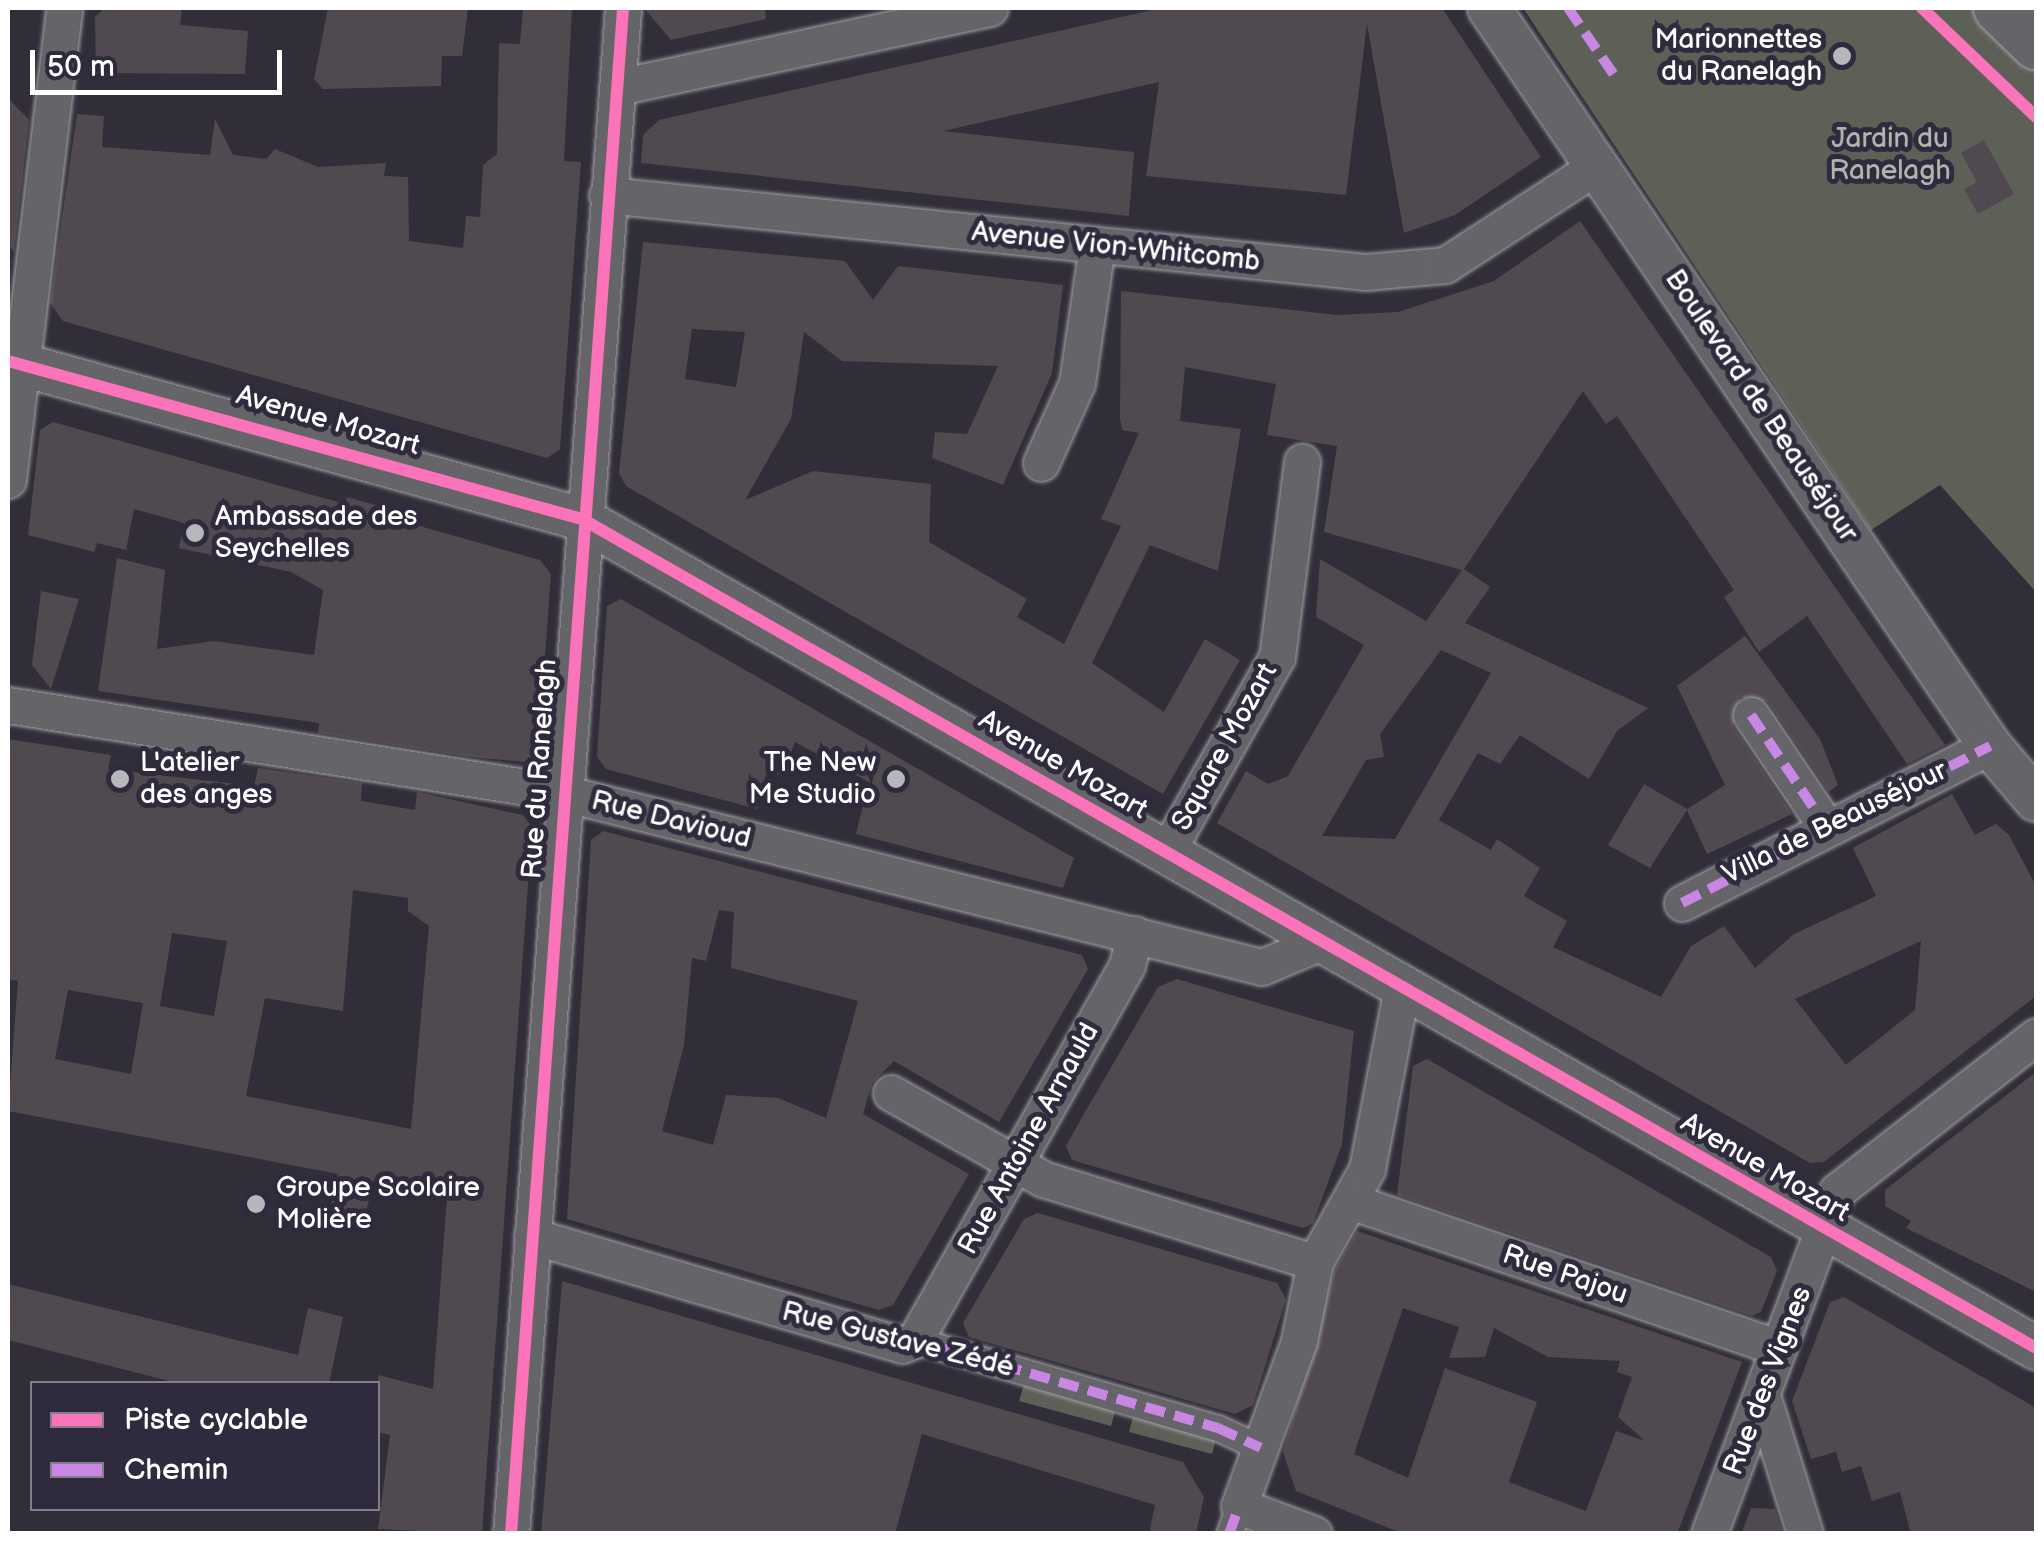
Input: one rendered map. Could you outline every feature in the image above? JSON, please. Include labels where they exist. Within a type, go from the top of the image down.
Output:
[{"type":"main road","points":[[2000,8],[2036,44]]},
{"type":"street","points":[[8,480],[15,362],[64,8]]},
{"type":"street","name":"Rue du Ranelagh","points":[[511,1534],[582,519],[623,8]]},
{"type":"street","points":[[618,87],[990,8]]},
{"type":"street","name":"Boulevard de Beauséjour","points":[[1489,8],[1990,746],[2036,800]]},
{"type":"street","name":"Avenue Vion-Whitcomb","points":[[608,195],[1366,272],[1445,265],[1597,166]]},
{"type":"street","points":[[1041,463],[1077,384],[1097,246]]},
{"type":"street","name":"Avenue Mozart","points":[[15,362],[582,519],[2036,1348]]},
{"type":"street","name":"Square Mozart","points":[[1166,853],[1277,657],[1302,462]]},
{"type":"street","name":"Rue Davioud","points":[[8,705],[562,793],[1262,968],[1321,942]]},
{"type":"street","points":[[1752,714],[1826,826]]},
{"type":"street","name":"Villa de Beauséjour","points":[[1682,903],[1826,826],[1990,746]]},
{"type":"street","name":"Rue Antoine Arnauld","points":[[916,1340],[1127,965],[1135,934]]},
{"type":"street","points":[[1314,1534],[1234,1520],[1261,1448],[1315,1262],[1366,1170],[1402,988]]},
{"type":"street","name":"Rue des Vignes","points":[[1709,1534],[1837,1191],[2036,1036]]},
{"type":"street","points":[[891,1093],[1014,1163],[1315,1262]]},
{"type":"street","name":"Rue Pajou","points":[[1350,1201],[1780,1348]]},
{"type":"street","name":"Rue Gustave Zédé","points":[[532,1236],[902,1346],[916,1340],[1218,1428],[1261,1448]]},
{"type":"street","points":[[1762,1396],[1805,1534]]},
{"type":"green space","name":"Jardin du Ranelagh","points":[[1523,8],[2036,8],[2036,592],[1940,485],[1871,530]]},
{"type":"green space","points":[[1025,1381],[1116,1407],[1111,1426],[1019,1401]]},
{"type":"green space","points":[[1134,1413],[1217,1436],[1212,1454],[1129,1432]]},
{"type":"building","points":[[105,8],[182,8],[180,25],[248,31],[245,74],[96,73],[95,17]]},
{"type":"building","points":[[328,8],[468,8],[462,56],[442,56],[441,86],[323,89],[314,79]]},
{"type":"building","points":[[523,8],[572,8],[564,161],[581,162],[560,449],[547,458],[63,321],[50,303],[77,114],[104,116],[102,147],[210,155],[215,119],[233,155],[266,159],[275,149],[318,167],[386,163],[384,176],[408,177],[409,241],[463,248],[466,216],[480,217],[483,165],[497,154],[499,43],[520,44]]},
{"type":"building","points":[[644,8],[765,8],[766,19],[671,40]]},
{"type":"building","points":[[1162,8],[1442,8],[1541,157],[1455,215],[1404,233],[1367,24],[1346,195],[1146,176],[1159,82],[943,131],[1134,152],[1129,216],[641,163],[643,135],[659,120]]},
{"type":"building","points":[[8,98],[29,120],[14,252],[8,244]]},
{"type":"building","points":[[1984,140],[2014,194],[1978,214],[1964,189],[1977,182],[1961,153]]},
{"type":"building","points":[[1580,221],[1945,745],[1907,764],[1807,616],[1759,652],[1724,597],[1734,590],[1617,416],[1606,424],[1583,391],[1464,569],[1490,587],[1465,623],[1648,708],[1617,731],[1589,779],[1520,735],[1500,764],[1478,753],[1439,820],[1491,850],[1497,839],[1540,868],[1524,896],[1567,921],[1553,947],[1661,997],[1691,946],[1724,926],[1755,968],[1794,934],[1876,896],[1853,848],[1952,794],[1975,835],[1996,824],[2009,835],[2036,886],[2036,996],[1824,1162],[1810,1163],[1217,823],[1246,771],[1268,784],[1288,776],[1364,645],[1316,617],[1320,559],[1426,621],[1462,570],[1324,532],[1337,446],[1267,435],[1276,384],[1185,367],[1180,421],[1241,429],[1218,571],[1150,545],[1092,663],[1164,712],[1205,639],[1240,660],[1163,794],[626,486],[619,473],[643,242],[845,261],[873,300],[898,266],[1063,285],[1052,373],[1003,485],[932,458],[935,432],[967,434],[998,366],[842,361],[804,332],[791,419],[745,500],[813,471],[931,484],[929,542],[1027,599],[1017,617],[1064,644],[1121,526],[1101,519],[1139,433],[1122,430],[1120,418],[1121,291],[1337,315],[1398,312],[1494,281]],"holes":[[[692,329],[745,332],[736,387],[685,379]],[[1441,650],[1491,673],[1395,839],[1322,836],[1366,760],[1384,757],[1380,734]],[[1921,941],[1915,1010],[1846,1065],[1795,999]]]},
{"type":"building","points":[[53,422],[345,504],[347,497],[379,506],[377,514],[540,560],[551,574],[538,752],[526,762],[471,757],[318,733],[319,723],[98,691],[117,558],[165,570],[157,649],[213,641],[314,655],[323,590],[291,572],[179,548],[184,523],[134,509],[126,550],[97,543],[94,552],[28,535],[40,430]]},
{"type":"building","points":[[41,591],[79,599],[51,689],[32,665]]},
{"type":"building","points":[[621,599],[1074,858],[1063,888],[856,834],[869,782],[795,742],[782,776],[767,771],[757,809],[606,769],[597,757],[607,606]]},
{"type":"building","points":[[1745,636],[1820,739],[1838,785],[1829,792],[1768,702],[1740,697],[1733,726],[1792,814],[1707,854],[1687,810],[1650,868],[1608,845],[1644,784],[1687,809],[1725,785],[1677,686]]},
{"type":"building","points":[[8,739],[111,755],[108,769],[254,786],[258,768],[362,783],[361,801],[415,810],[417,792],[523,815],[532,827],[482,1534],[378,1529],[390,1435],[380,1432],[378,1375],[433,1389],[447,1196],[373,1181],[363,1226],[328,1219],[338,1174],[8,1111],[18,981],[8,979]],"holes":[[[353,890],[408,898],[408,911],[429,926],[411,1129],[246,1096],[265,998],[343,1011]],[[172,933],[227,941],[214,1016],[148,1004],[160,1006]],[[68,990],[143,1003],[131,1074],[55,1059]]]},
{"type":"building","points":[[603,831],[1082,955],[1088,969],[999,1122],[894,1061],[872,1083],[863,1114],[969,1174],[893,1305],[879,1310],[567,1219],[591,840]],"holes":[[[719,910],[734,912],[731,968],[858,1001],[826,1118],[778,1098],[726,1095],[713,1145],[662,1131],[684,1045],[692,958],[706,961]]]},
{"type":"building","points":[[1177,979],[1354,1031],[1342,1144],[1313,1223],[1303,1228],[1072,1160],[1066,1146],[1085,1112],[1158,987]]},
{"type":"building","points":[[1427,1059],[1771,1257],[1777,1271],[1761,1312],[1752,1316],[1397,1195],[1413,1066]]},
{"type":"building","points":[[2036,1072],[2036,1292],[1906,1228],[1911,1221],[1885,1206],[1885,1190]]},
{"type":"building","points":[[1038,1213],[1277,1283],[1286,1299],[1253,1405],[1235,1414],[969,1337],[963,1323],[1024,1219]]},
{"type":"building","points":[[1357,1231],[1742,1362],[1677,1534],[1404,1534],[1296,1491],[1283,1452],[1335,1269]],"holes":[[[1403,1308],[1459,1327],[1449,1358],[1485,1357],[1494,1328],[1548,1357],[1620,1361],[1617,1372],[1632,1377],[1618,1417],[1645,1441],[1616,1431],[1586,1511],[1509,1482],[1537,1402],[1445,1368],[1408,1478],[1354,1454]]]},
{"type":"building","points":[[562,1281],[1183,1462],[1204,1497],[1196,1534],[1149,1534],[1155,1505],[922,1434],[895,1534],[541,1534]]},
{"type":"building","points":[[8,1284],[298,1355],[308,1308],[343,1317],[330,1381],[169,1381],[8,1340]]},
{"type":"building","points":[[1844,1297],[2036,1408],[2036,1534],[1911,1534],[1900,1492],[1872,1501],[1861,1466],[1842,1472],[1836,1452],[1811,1459],[1792,1401],[1830,1302]]},
{"type":"building","points":[[1751,1508],[1775,1509],[1783,1534],[1741,1534]]},
{"type":"marked path","points":[[1568,8],[1617,79]]},
{"type":"marked path","points":[[1751,715],[1826,826]]},
{"type":"marked path","points":[[1682,903],[1990,746]]},
{"type":"marked path","points":[[915,1340],[1218,1428],[1261,1448]]},
{"type":"marked path","points":[[1229,1534],[1239,1506]]},
{"type":"cycle path","points":[[511,1534],[623,8]]},
{"type":"cycle path","points":[[1922,8],[2036,117]]},
{"type":"cycle path","points":[[8,361],[582,519],[2036,1348]]},
{"type":"place","name":"Marionnettes du Ranelagh","points":[[1842,56]]},
{"type":"place","name":"Ambassade des Seychelles","points":[[195,533]]},
{"type":"place","name":"L'atelier des anges","points":[[120,779]]},
{"type":"place","name":"The New Me Studio","points":[[896,779]]},
{"type":"place","name":"Groupe Scolaire Molière","points":[[256,1204]]}]
